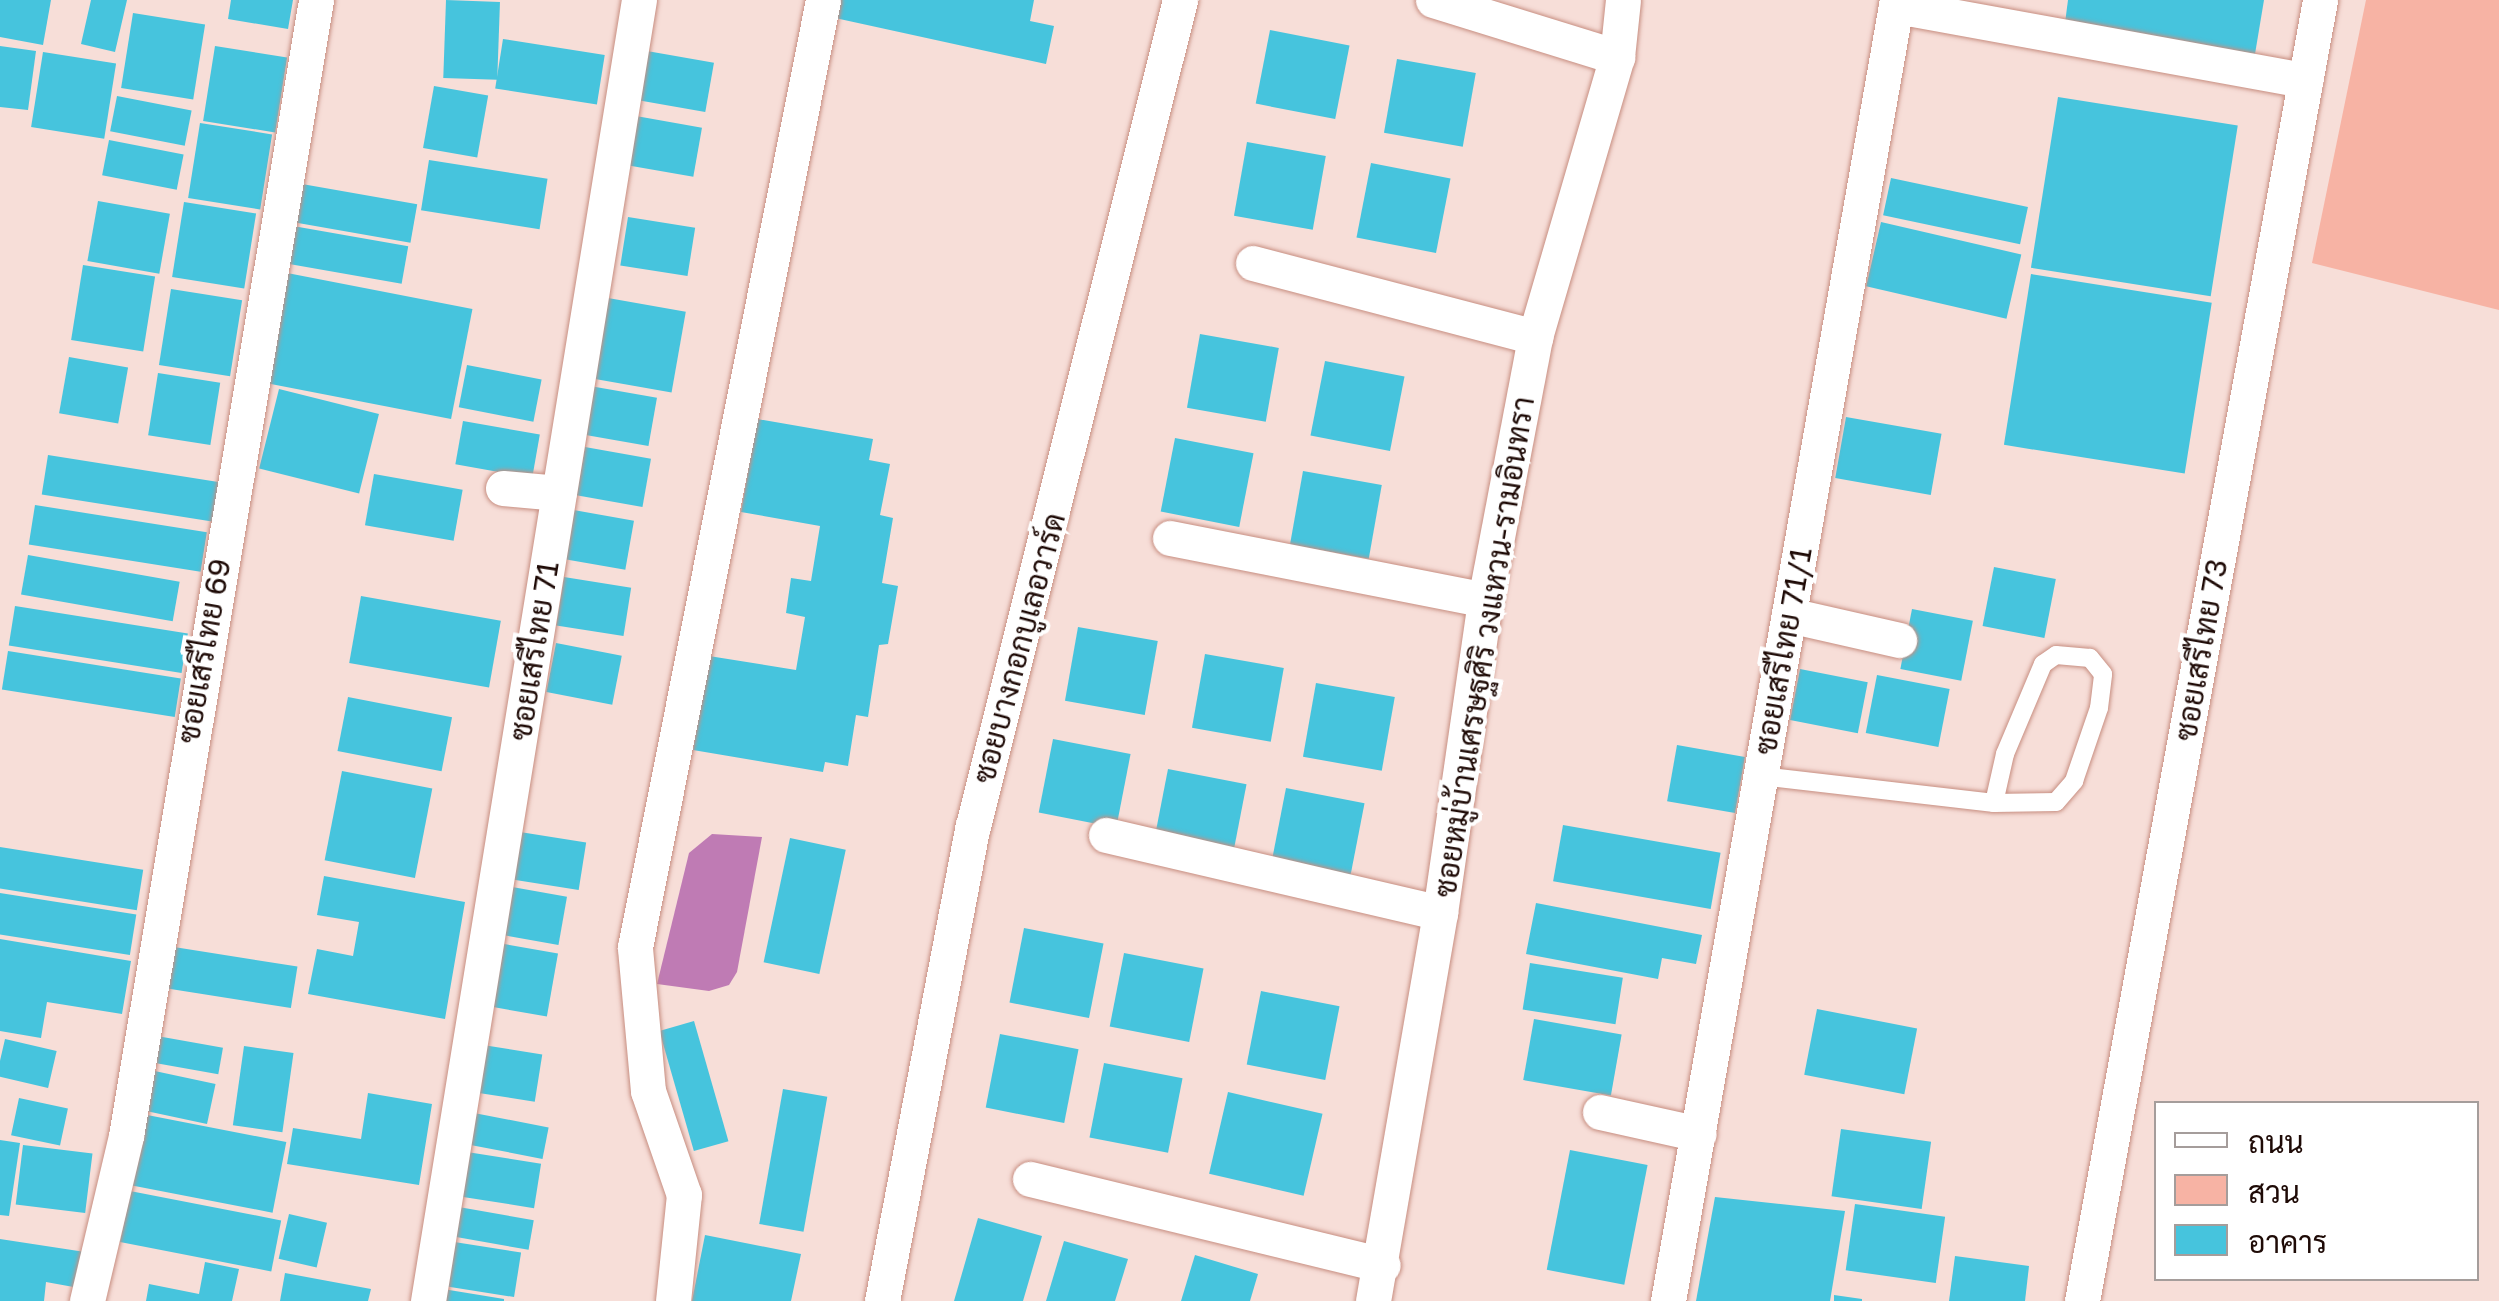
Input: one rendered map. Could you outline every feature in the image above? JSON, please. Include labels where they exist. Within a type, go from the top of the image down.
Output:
[{"type":"street","name":"ซอยเสรีไทย 69","points":[[87,1301],[126,1136],[316,0]]},
{"type":"street","name":"ซอยเสรีไทย 71","points":[[428,1301],[639,0]]},
{"type":"street","points":[[673,1301],[684,1195],[648,1090],[635,948],[823,0]]},
{"type":"street","name":"ซอยบางกอกบูเลอวาร์ด","points":[[882,1301],[972,826],[1180,0]]},
{"type":"street","points":[[1433,0],[1618,57]]},
{"type":"street","name":"ซอยหมู่บ้านเศรษฐศิริ วงแหวน-รามอินทรา","points":[[1373,1301],[1440,913],[1485,600],[1536,336],[1618,57],[1623,0]]},
{"type":"street","name":"ซอยเสรีไทย 73","points":[[2082,1301],[2320,0]]},
{"type":"street","points":[[1897,3],[2306,80]]},
{"type":"street","name":"ซอยเสรีไทย 71/1","points":[[1668,1301],[1897,3]]},
{"type":"street","points":[[1253,264],[1536,336]]},
{"type":"street","points":[[503,488],[560,494]]},
{"type":"street","points":[[1170,538],[1485,600]]},
{"type":"street","points":[[1789,615],[1898,640]]},
{"type":"street","points":[[1106,835],[1440,913]]},
{"type":"street","points":[[1600,1112],[1699,1134]]},
{"type":"street","points":[[1030,1180],[1382,1265]]},
{"type":"lane","points":[[1762,776],[1994,803],[2056,802],[2074,781],[2100,708],[2103,674],[2090,658],[2056,655],[2043,664],[2005,754],[1994,803]]},
{"type":"green space","points":[[2366,0],[2499,0],[2499,310],[2312,263]]},
{"type":"shaded area","points":[[712,834],[762,837],[737,972],[729,985],[709,991],[657,984],[689,853]]},
{"type":"building","points":[[0,0],[51,0],[43,45],[0,37]]},
{"type":"building","points":[[91,0],[127,0],[115,52],[81,44]]},
{"type":"building","points":[[231,0],[293,0],[288,29],[228,19]]},
{"type":"building","points":[[446,0],[500,2],[497,80],[443,78]]},
{"type":"building","points":[[829,0],[1034,0],[1030,21],[1054,26],[1046,64],[826,16]]},
{"type":"building","points":[[2068,0],[2264,0],[2255,54],[2065,23]]},
{"type":"building","points":[[133,13],[205,24],[193,99],[121,88]]},
{"type":"building","points":[[1270,30],[1350,45],[1335,119],[1256,104]]},
{"type":"building","points":[[503,39],[605,55],[597,104],[495,88]]},
{"type":"building","points":[[0,46],[36,51],[28,110],[0,107]]},
{"type":"building","points":[[215,46],[287,57],[275,132],[203,121]]},
{"type":"building","points":[[647,51],[714,63],[705,112],[638,100]]},
{"type":"building","points":[[43,52],[116,64],[104,139],[31,127]]},
{"type":"building","points":[[1397,59],[1476,73],[1463,147],[1384,133]]},
{"type":"building","points":[[434,86],[488,96],[477,158],[423,148]]},
{"type":"building","points":[[117,96],[192,111],[185,146],[110,131]]},
{"type":"building","points":[[2058,97],[2238,125],[2211,296],[2031,268]]},
{"type":"building","points":[[636,116],[702,128],[693,177],[627,165]]},
{"type":"building","points":[[200,123],[272,134],[260,209],[188,198]]},
{"type":"building","points":[[109,140],[184,155],[177,190],[102,175]]},
{"type":"building","points":[[1247,142],[1326,156],[1313,230],[1234,216]]},
{"type":"building","points":[[429,160],[548,179],[540,229],[421,210]]},
{"type":"building","points":[[1371,163],[1451,178],[1436,253],[1356,238]]},
{"type":"building","points":[[1891,178],[2028,207],[2020,244],[1883,215]]},
{"type":"building","points":[[302,184],[417,204],[410,243],[295,222]]},
{"type":"building","points":[[98,201],[170,214],[159,274],[87,261]]},
{"type":"building","points":[[184,202],[256,213],[244,288],[172,277]]},
{"type":"building","points":[[628,217],[695,228],[687,276],[620,265]]},
{"type":"building","points":[[1881,222],[2021,254],[2006,319],[1866,286]]},
{"type":"building","points":[[293,226],[408,246],[402,284],[286,263]]},
{"type":"building","points":[[83,265],[155,276],[143,351],[71,340]]},
{"type":"building","points":[[282,272],[472,309],[451,419],[261,382]]},
{"type":"building","points":[[2031,274],[2212,303],[2185,473],[2004,445]]},
{"type":"building","points":[[171,289],[242,300],[230,376],[159,365]]},
{"type":"building","points":[[608,298],[686,312],[672,392],[594,379]]},
{"type":"building","points":[[1200,334],[1279,348],[1266,422],[1187,408]]},
{"type":"building","points":[[69,357],[128,367],[118,424],[59,413]]},
{"type":"building","points":[[1325,361],[1405,376],[1390,451],[1310,436]]},
{"type":"building","points":[[467,365],[542,380],[533,422],[459,407]]},
{"type":"building","points":[[158,373],[220,383],[210,445],[148,435]]},
{"type":"building","points":[[590,386],[657,398],[648,446],[581,434]]},
{"type":"building","points":[[279,389],[379,414],[359,493],[259,469]]},
{"type":"building","points":[[1846,417],[1942,434],[1931,495],[1835,478]]},
{"type":"building","points":[[757,419],[873,439],[869,460],[890,464],[880,515],[893,518],[882,583],[898,586],[888,644],[879,645],[868,717],[856,715],[848,766],[825,762],[823,772],[693,750],[709,656],[796,670],[805,617],[786,613],[791,578],[811,581],[820,526],[741,512]]},
{"type":"building","points":[[463,421],[540,435],[532,478],[455,464]]},
{"type":"building","points":[[1175,438],[1254,453],[1239,527],[1161,512]]},
{"type":"building","points":[[585,447],[651,459],[642,507],[576,495]]},
{"type":"building","points":[[48,455],[220,482],[214,522],[42,495]]},
{"type":"building","points":[[1303,471],[1382,485],[1369,559],[1290,545]]},
{"type":"building","points":[[374,474],[463,490],[454,541],[365,525]]},
{"type":"building","points":[[35,505],[207,532],[201,572],[29,545]]},
{"type":"building","points":[[568,509],[634,521],[625,570],[559,558]]},
{"type":"building","points":[[28,555],[180,582],[173,621],[21,594]]},
{"type":"building","points":[[1994,567],[2056,579],[2044,638],[1983,626]]},
{"type":"building","points":[[564,577],[631,588],[623,636],[556,625]]},
{"type":"building","points":[[361,596],[501,621],[489,688],[349,663]]},
{"type":"building","points":[[15,606],[188,633],[182,673],[9,646]]},
{"type":"building","points":[[1912,609],[1973,621],[1961,681],[1900,669]]},
{"type":"building","points":[[1078,627],[1158,641],[1145,715],[1065,701]]},
{"type":"building","points":[[556,643],[622,656],[612,705],[546,692]]},
{"type":"building","points":[[8,651],[181,678],[175,717],[2,690]]},
{"type":"building","points":[[1205,654],[1284,668],[1271,742],[1192,728]]},
{"type":"building","points":[[1800,669],[1868,682],[1858,733],[1790,720]]},
{"type":"building","points":[[1877,675],[1950,689],[1938,747],[1866,733]]},
{"type":"building","points":[[1316,683],[1395,697],[1382,771],[1303,757]]},
{"type":"building","points":[[348,697],[452,717],[442,771],[338,751]]},
{"type":"building","points":[[1053,739],[1131,754],[1116,828],[1039,813]]},
{"type":"building","points":[[1677,745],[1745,757],[1735,813],[1667,801]]},
{"type":"building","points":[[1168,769],[1247,784],[1232,858],[1154,843]]},
{"type":"building","points":[[342,771],[432,789],[415,878],[325,860]]},
{"type":"building","points":[[1286,788],[1365,803],[1350,878],[1271,863]]},
{"type":"building","points":[[1563,825],[1721,853],[1711,909],[1553,881]]},
{"type":"building","points":[[520,832],[586,842],[579,890],[512,879]]},
{"type":"building","points":[[790,838],[846,850],[819,974],[764,962]]},
{"type":"building","points":[[0,847],[143,870],[137,910],[0,889]]},
{"type":"building","points":[[324,876],[465,902],[445,1019],[308,994],[317,949],[353,956],[359,922],[317,915]]},
{"type":"building","points":[[501,885],[567,897],[558,945],[492,933]]},
{"type":"building","points":[[0,893],[136,915],[130,955],[0,935]]},
{"type":"building","points":[[1536,903],[1702,935],[1696,964],[1662,958],[1658,979],[1526,954]]},
{"type":"building","points":[[1024,928],[1104,943],[1089,1018],[1009,1003]]},
{"type":"building","points":[[0,939],[131,961],[122,1014],[47,1002],[41,1038],[0,1031]]},
{"type":"building","points":[[493,942],[558,953],[547,1016],[482,1005]]},
{"type":"building","points":[[174,947],[297,967],[291,1008],[167,988]]},
{"type":"building","points":[[1124,953],[1204,968],[1189,1042],[1110,1027]]},
{"type":"building","points":[[1530,963],[1623,978],[1615,1024],[1523,1009]]},
{"type":"building","points":[[1261,991],[1340,1006],[1325,1080],[1247,1065]]},
{"type":"building","points":[[1817,1009],[1917,1028],[1904,1094],[1804,1075]]},
{"type":"building","points":[[1534,1019],[1622,1034],[1611,1096],[1523,1080]]},
{"type":"building","points":[[694,1021],[728,1141],[694,1151],[659,1031]]},
{"type":"building","points":[[1000,1034],[1079,1049],[1064,1123],[986,1108]]},
{"type":"building","points":[[157,1036],[223,1048],[218,1074],[152,1063]]},
{"type":"building","points":[[5,1039],[57,1051],[48,1088],[0,1077]]},
{"type":"building","points":[[483,1045],[542,1054],[535,1102],[475,1092]]},
{"type":"building","points":[[244,1046],[294,1053],[282,1132],[233,1125]]},
{"type":"building","points":[[1104,1063],[1183,1078],[1168,1153],[1089,1138]]},
{"type":"building","points":[[150,1070],[216,1084],[207,1124],[141,1110]]},
{"type":"building","points":[[783,1089],[827,1097],[804,1232],[759,1224]]},
{"type":"building","points":[[1228,1092],[1323,1114],[1304,1196],[1209,1174]]},
{"type":"building","points":[[368,1093],[432,1104],[419,1185],[287,1164],[293,1128],[361,1139]]},
{"type":"building","points":[[19,1098],[68,1108],[60,1146],[11,1135]]},
{"type":"building","points":[[474,1113],[549,1128],[542,1159],[468,1144]]},
{"type":"building","points":[[142,1114],[286,1142],[273,1213],[128,1185]]},
{"type":"building","points":[[1841,1129],[1931,1142],[1922,1209],[1832,1196]]},
{"type":"building","points":[[0,1140],[20,1143],[9,1216],[0,1215]]},
{"type":"building","points":[[23,1145],[92,1154],[85,1213],[16,1205]]},
{"type":"building","points":[[1570,1150],[1648,1165],[1624,1285],[1547,1270]]},
{"type":"building","points":[[467,1152],[541,1164],[534,1208],[460,1196]]},
{"type":"building","points":[[130,1191],[281,1220],[271,1271],[120,1242]]},
{"type":"building","points":[[1715,1197],[1845,1211],[1830,1301],[1696,1301]]},
{"type":"building","points":[[1855,1204],[1945,1217],[1936,1283],[1846,1270]]},
{"type":"building","points":[[453,1206],[534,1220],[529,1250],[448,1236]]},
{"type":"building","points":[[289,1214],[327,1223],[317,1268],[279,1259]]},
{"type":"building","points":[[978,1218],[1042,1236],[1023,1301],[954,1301]]},
{"type":"building","points":[[705,1235],[801,1254],[791,1301],[692,1301]]},
{"type":"building","points":[[0,1239],[85,1252],[79,1288],[46,1282],[44,1301],[0,1301]]},
{"type":"building","points":[[448,1241],[521,1253],[514,1297],[441,1285]]},
{"type":"building","points":[[1064,1241],[1128,1259],[1115,1301],[1046,1301]]},
{"type":"building","points":[[1195,1255],[1258,1274],[1250,1301],[1181,1301]]},
{"type":"building","points":[[1955,1256],[2029,1266],[2025,1301],[1949,1301]]},
{"type":"building","points":[[205,1262],[239,1269],[232,1301],[146,1301],[149,1284],[199,1294]]},
{"type":"building","points":[[285,1273],[371,1289],[368,1301],[280,1301]]},
{"type":"building","points":[[443,1289],[504,1299],[504,1301],[441,1301]]},
{"type":"building","points":[[1834,1295],[1862,1299],[1862,1301],[1834,1301]]}]
